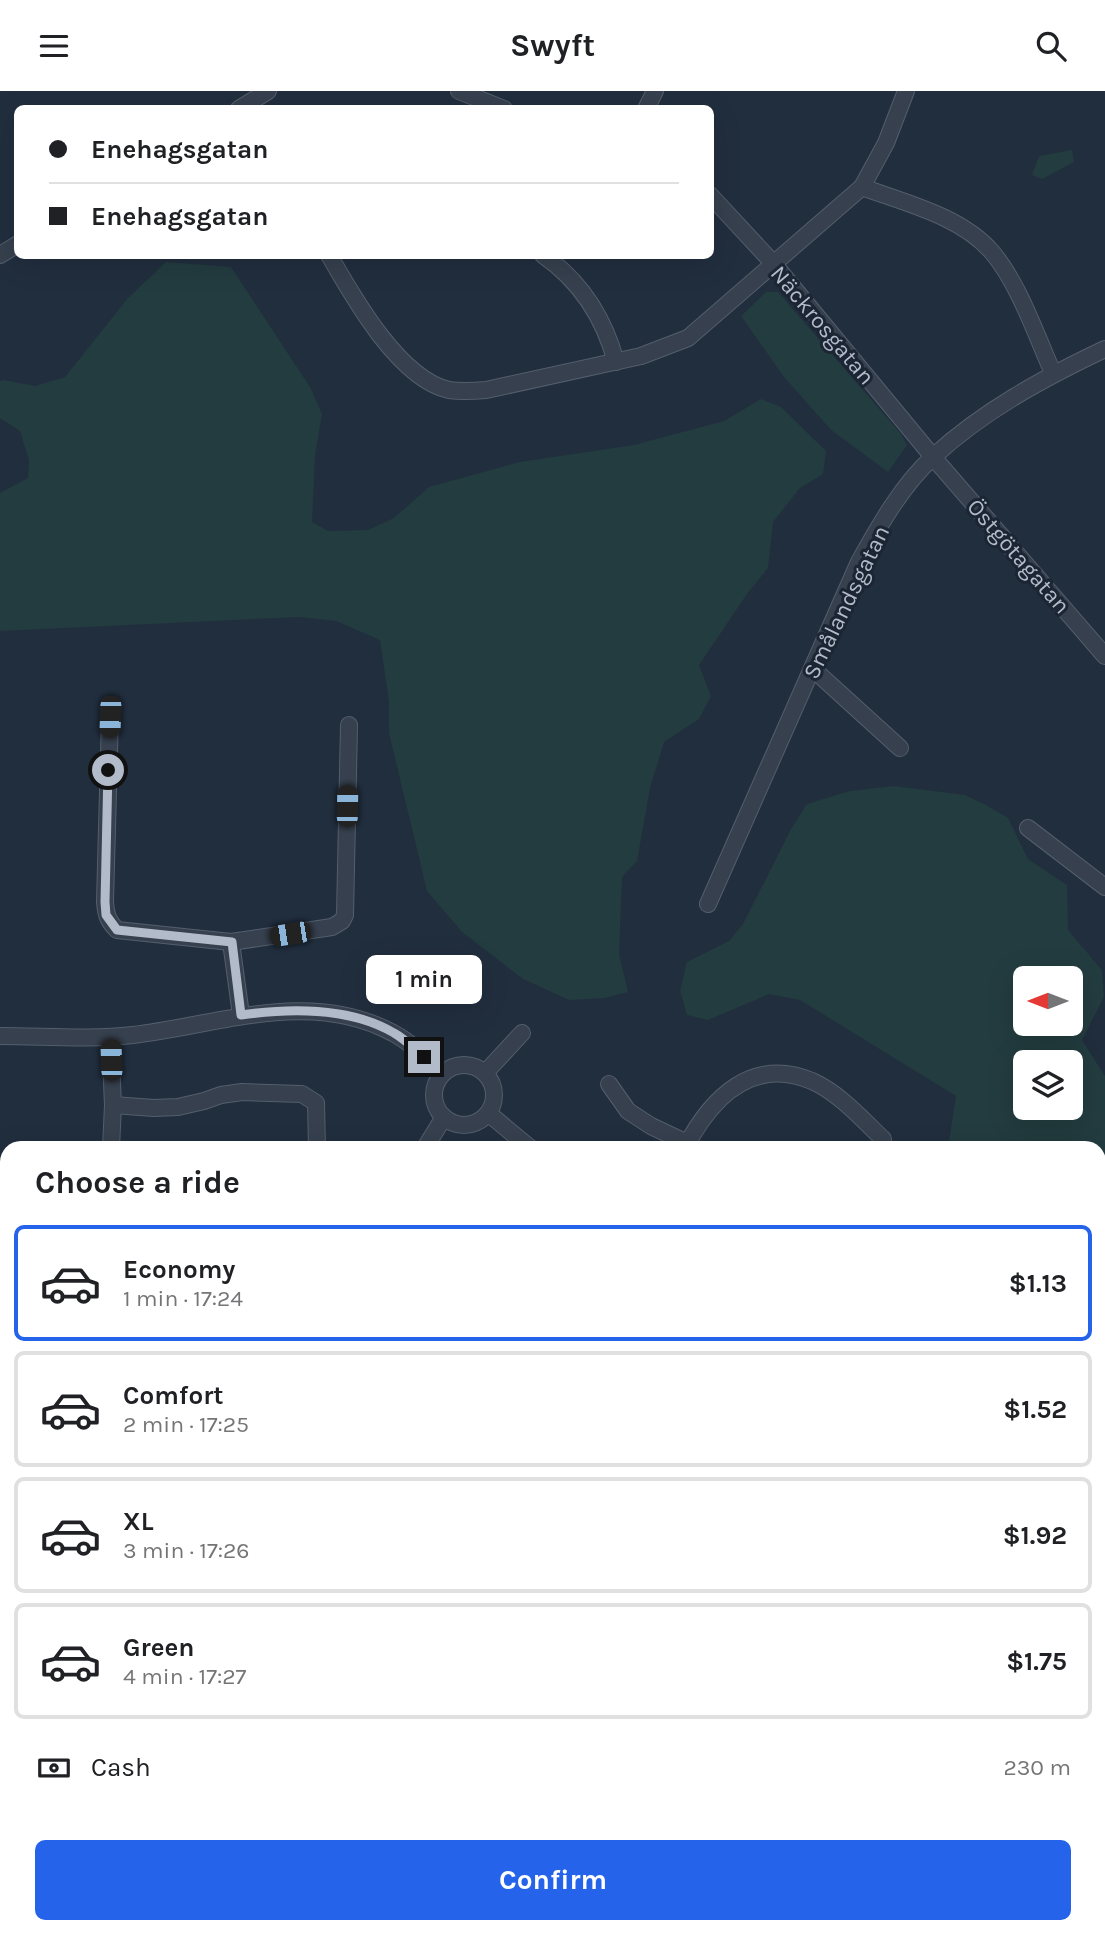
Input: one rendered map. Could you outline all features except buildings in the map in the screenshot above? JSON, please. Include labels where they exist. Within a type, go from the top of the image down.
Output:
[{"type":"street","points":[[245,105],[268,91]]},
{"type":"street","points":[[459,91],[486,96]]},
{"type":"street","points":[[332,259],[392,352],[426,379],[446,389],[466,392],[486,390],[656,352],[688,338],[862,187],[886,143],[906,91]]},
{"type":"street","points":[[862,187],[947,219],[984,244],[1008,275],[1054,373]]},
{"type":"street","name":"Näckrosgatan","points":[[714,199],[773,263],[933,457]]},
{"type":"street","points":[[550,259],[582,290],[608,333],[616,362]]},
{"type":"street","name":"Smålandsgatan","points":[[708,904],[859,562],[875,533],[933,457],[991,412],[1054,373],[1105,348]]},
{"type":"street","name":"Östgötagatan","points":[[933,457],[1105,656]]},
{"type":"street","points":[[813,669],[900,748]]},
{"type":"street","points":[[110,717],[105,902],[110,923],[117,930],[232,942],[332,927],[342,921],[345,915],[349,725]]},
{"type":"street","points":[[1028,828],[1105,887]]},
{"type":"street","points":[[232,942],[241,1015]]},
{"type":"street","points":[[0,1036],[135,1035],[241,1015],[305,1011],[365,1021],[395,1034],[442,1073]]},
{"type":"street","points":[[485,1073],[522,1033]]},
{"type":"street","points":[[110,1037],[113,1105],[111,1141]]},
{"type":"street","points":[[463,1065],[473,1066],[485,1073],[494,1092],[488,1113],[480,1121],[470,1125],[458,1125],[444,1117],[437,1109],[434,1098],[436,1082],[442,1073],[454,1066],[463,1065]]},
{"type":"street","points":[[689,1141],[712,1106],[735,1086],[762,1073],[787,1074],[813,1081],[830,1092],[883,1139]]},
{"type":"street","points":[[609,1084],[628,1111],[678,1141]]},
{"type":"street","points":[[113,1105],[178,1107],[242,1092],[302,1094],[316,1103],[317,1141]]},
{"type":"street","points":[[488,1113],[522,1141]]},
{"type":"street","points":[[429,1141],[444,1117]]},
{"type":"green space","points":[[1072,150],[1074,162],[1042,179],[1032,175],[1039,156]]},
{"type":"green space","points":[[166,262],[231,267],[310,387],[322,414],[315,455],[312,522],[328,531],[368,530],[394,518],[429,487],[520,462],[634,445],[724,421],[761,399],[781,407],[826,451],[823,474],[800,488],[773,522],[768,568],[699,665],[711,696],[699,719],[664,742],[650,788],[637,861],[622,877],[619,954],[628,992],[604,998],[569,1000],[523,979],[462,932],[427,891],[389,733],[389,702],[380,640],[336,621],[299,617],[0,631],[0,493],[28,478],[29,460],[20,431],[0,418],[0,381],[35,386],[65,377],[128,298]]},
{"type":"green space","points":[[766,292],[778,292],[901,434],[907,445],[888,472],[831,430],[784,377],[741,316]]},
{"type":"green space","points":[[894,786],[965,795],[1008,818],[1028,859],[1067,885],[1068,930],[1102,970],[1104,997],[1082,1040],[1105,1076],[1105,1141],[949,1141],[956,1096],[800,1000],[769,994],[708,1020],[687,1015],[680,991],[687,962],[729,941],[743,924],[791,829],[807,804],[850,791]]},
{"type":"route","points":[[108,770],[105,902],[106,915],[117,930],[232,942],[241,1015],[305,1011],[365,1021],[395,1034],[424,1057]]}]
